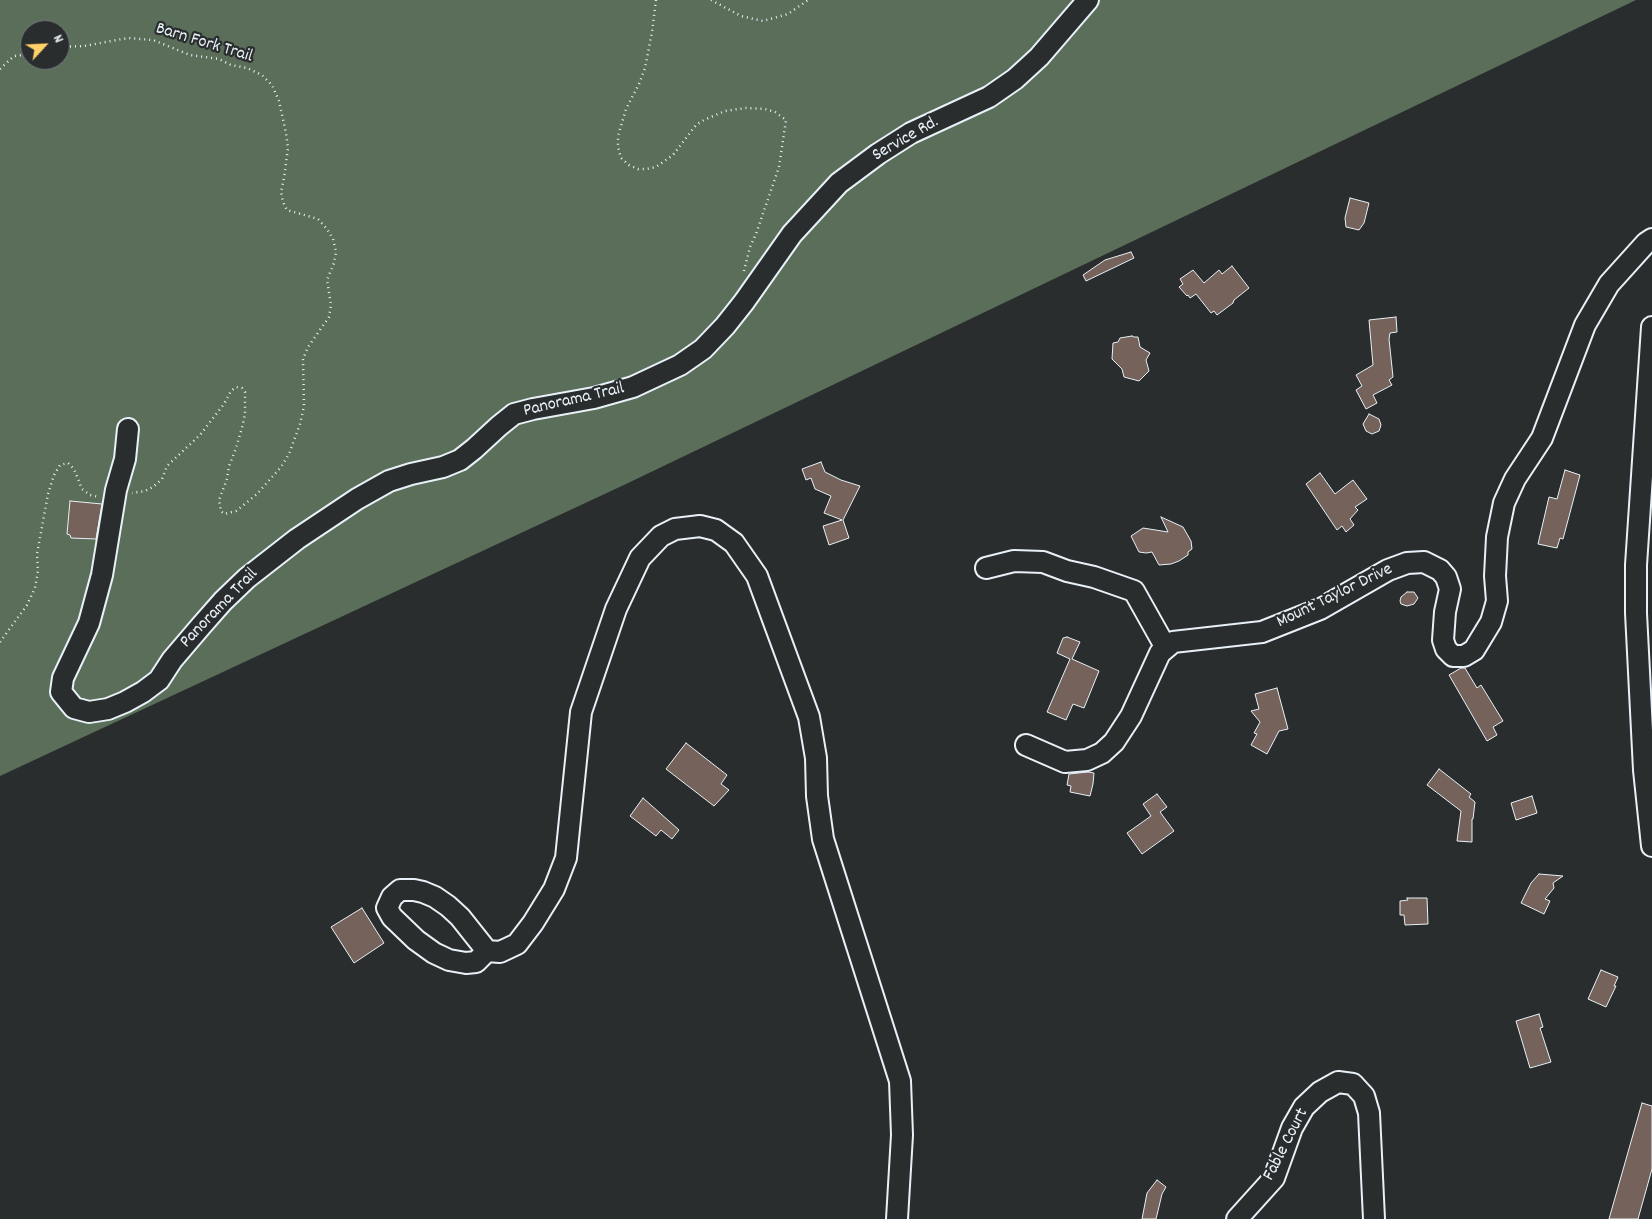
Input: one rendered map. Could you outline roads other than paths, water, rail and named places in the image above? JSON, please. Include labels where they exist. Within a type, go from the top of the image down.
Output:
[{"type":"street","name":"Service Rd.","points":[[744,302],[792,234],[839,183],[878,154],[911,133],[989,96],[1014,79],[1039,57],[1088,0]]},
{"type":"street","name":"Mount Taylor Drive","points":[[1166,648],[1173,642],[1262,632],[1320,609],[1388,570],[1407,563],[1424,562],[1440,570],[1446,577],[1450,589],[1442,640],[1446,648],[1453,656],[1464,656],[1474,650],[1491,622],[1497,601],[1495,576],[1496,537],[1504,503],[1516,479],[1542,438],[1585,325],[1609,284],[1646,243],[1652,239]]},
{"type":"street","name":"Panorama Trail","points":[[128,429],[125,459],[115,496],[107,548],[89,624],[63,678],[62,692],[74,708],[89,712],[108,709],[125,702],[159,680],[172,660],[212,613],[247,578],[297,539],[357,499],[389,481],[443,467],[460,460],[514,414],[533,408],[594,398],[633,387],[680,366],[703,349],[744,302]]},
{"type":"street","points":[[1652,327],[1644,564],[1636,613],[1644,770],[1652,846]]},
{"type":"street","points":[[487,951],[476,962],[466,963],[449,960],[434,953],[416,940],[392,916],[387,908],[392,897],[400,890],[414,890],[435,897],[460,917],[487,951],[500,952],[517,944],[533,923],[554,889],[566,858],[581,712],[616,609],[640,558],[660,536],[676,529],[700,526],[716,530],[734,543],[757,576],[809,717],[816,758],[817,796],[823,839],[900,1081],[902,1135],[897,1219]]},
{"type":"street","points":[[986,568],[1014,561],[1043,562],[1134,591],[1166,648],[1160,653],[1131,716],[1114,742],[1102,753],[1087,760],[1065,762],[1026,745]]},
{"type":"street","name":"Fable Court","points":[[1238,1219],[1274,1178],[1292,1128],[1304,1107],[1320,1092],[1338,1082],[1353,1084],[1364,1096],[1369,1113],[1374,1219]]}]
